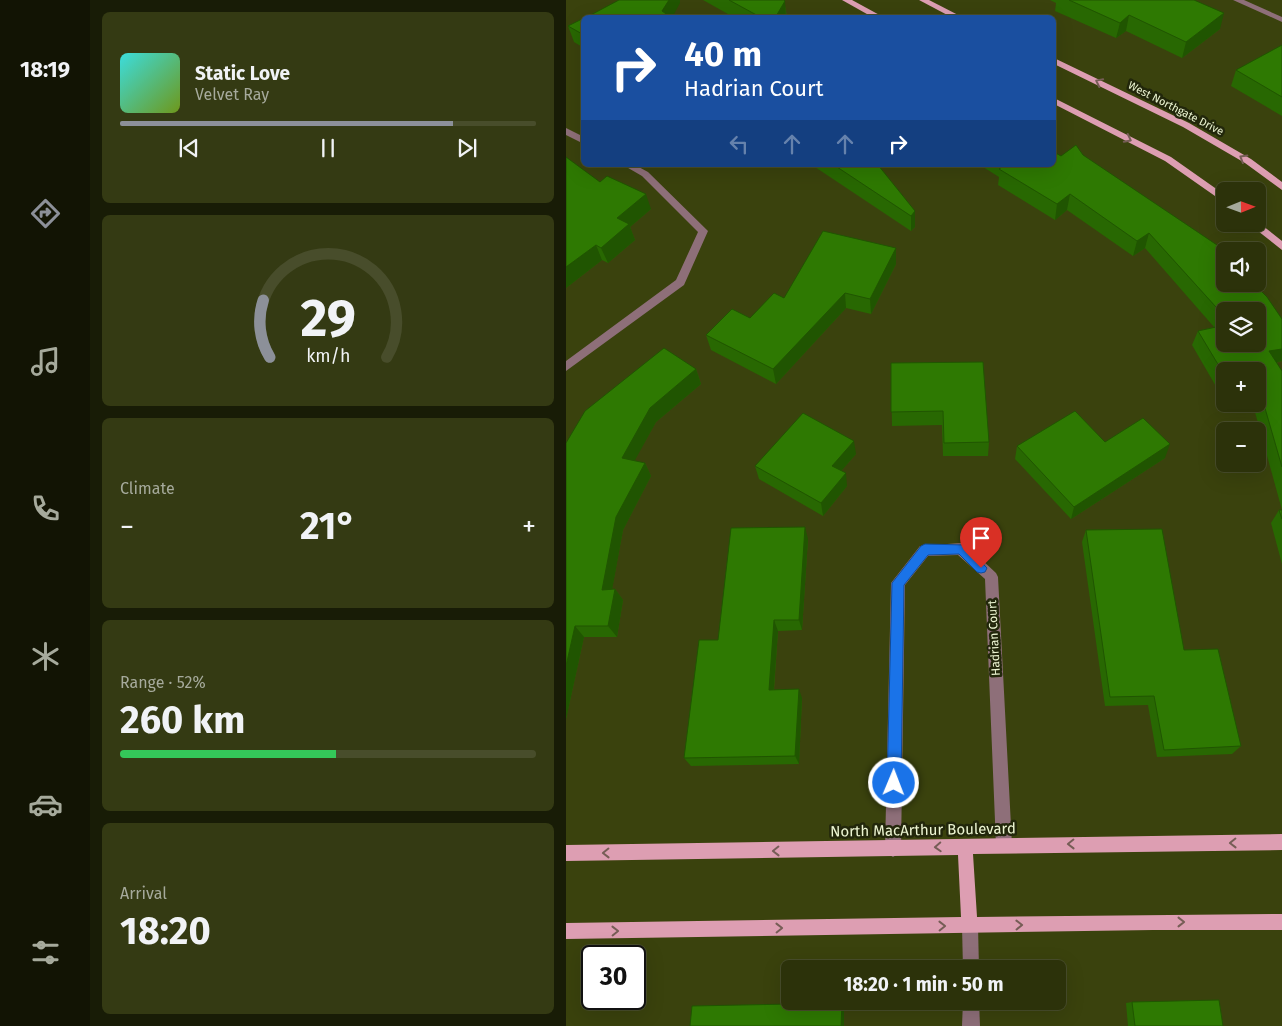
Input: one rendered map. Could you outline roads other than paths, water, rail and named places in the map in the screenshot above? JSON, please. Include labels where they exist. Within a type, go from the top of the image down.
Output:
[{"type":"main road","points":[[846,0],[876,15]]},
{"type":"main road","points":[[923,0],[954,15]]},
{"type":"main road","name":"West Northgate Drive","points":[[1056,62],[1186,125],[1248,161],[1282,187]]},
{"type":"main road","points":[[1056,102],[1168,159],[1216,194]]},
{"type":"main road","points":[[1264,232],[1282,247]]},
{"type":"main road","name":"North MacArthur Boulevard","points":[[566,853],[1282,842]]},
{"type":"main road","points":[[965,846],[970,926]]},
{"type":"main road","points":[[566,931],[1282,922]]},
{"type":"street","points":[[1237,0],[1282,20]]},
{"type":"street","points":[[566,131],[581,139]]},
{"type":"street","points":[[566,367],[680,282],[703,231],[645,174],[632,167]]},
{"type":"street","name":"Hadrian Court","points":[[893,849],[898,583],[925,550],[961,549],[991,577],[1004,845]]},
{"type":"street","points":[[970,926],[971,960]]},
{"type":"street","points":[[971,1010],[971,1026]]}]
